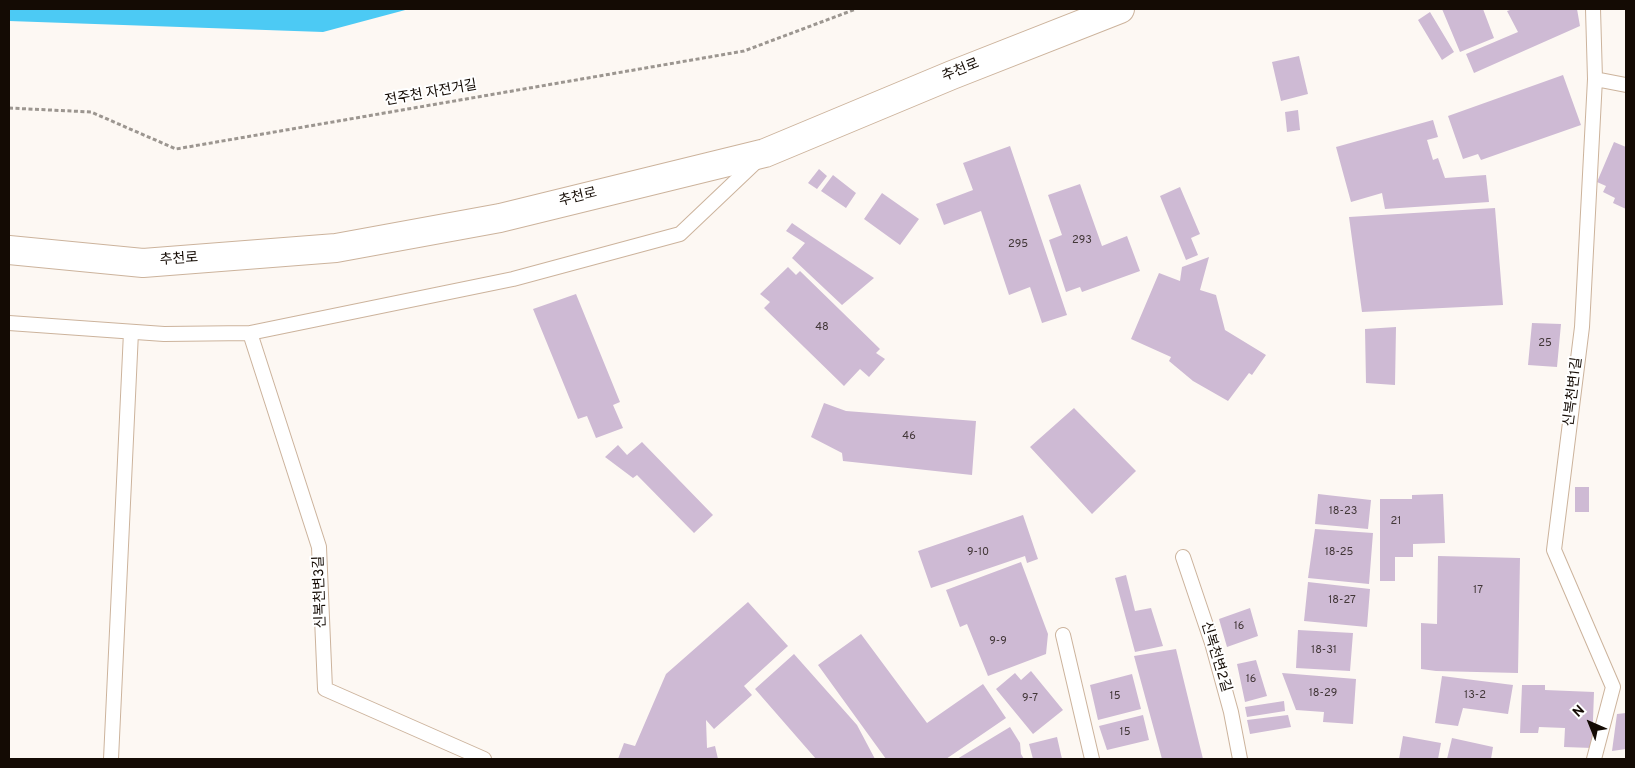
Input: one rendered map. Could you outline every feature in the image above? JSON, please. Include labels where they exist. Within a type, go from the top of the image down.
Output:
[{"type":"street","name":"추천로","points":[[9,250],[143,263],[336,248],[500,218],[765,153],[952,75],[1120,9]]},
{"type":"lane","name":"신복천변1길","points":[[1593,9],[1595,79],[1582,327],[1554,550],[1613,687],[1594,759]]},
{"type":"lane","points":[[1595,79],[1626,85]]},
{"type":"lane","points":[[9,323],[164,334],[250,333],[513,279],[680,234],[765,153]]},
{"type":"lane","points":[[111,759],[131,332]]},
{"type":"lane","name":"신복천변3길","points":[[250,333],[320,547],[325,689],[484,759]]},
{"type":"lane","name":"신복천변2길","points":[[1183,556],[1217,660],[1231,712],[1240,759]]},
{"type":"lane","points":[[1063,635],[1092,759]]},
{"type":"path","name":"전주천 자전거길","points":[[9,108],[91,112],[176,149],[744,51],[856,9]]},
{"type":"water","points":[[9,9],[409,9],[323,32],[9,21]]},
{"type":"building","points":[[1442,9],[1483,9],[1494,38],[1460,52]]},
{"type":"building","points":[[1513,9],[1577,9],[1580,26],[1474,73],[1466,54],[1518,32],[1507,11]]},
{"type":"building","points":[[1430,12],[1454,52],[1442,60],[1418,20]]},
{"type":"building","points":[[1299,56],[1308,94],[1281,101],[1272,62]]},
{"type":"building","points":[[1563,75],[1581,125],[1481,160],[1478,154],[1463,159],[1448,116]]},
{"type":"building","points":[[1298,110],[1300,130],[1287,132],[1285,112]]},
{"type":"building","points":[[1433,120],[1438,137],[1427,140],[1433,160],[1438,158],[1445,178],[1486,175],[1489,202],[1385,209],[1382,193],[1351,202],[1336,147]]},
{"type":"building","points":[[1614,142],[1626,147],[1626,209],[1613,203],[1615,198],[1603,192],[1606,186],[1597,182]]},
{"type":"building","points":[[1010,146],[1067,315],[1042,323],[1030,287],[1009,295],[981,211],[944,225],[936,204],[973,190],[963,163]]},
{"type":"building","points":[[819,169],[827,176],[817,189],[808,183]]},
{"type":"building","points":[[833,175],[856,193],[846,208],[821,191]]},
{"type":"building","points":[[1080,184],[1102,246],[1127,236],[1140,271],[1082,292],[1080,287],[1066,292],[1049,240],[1062,235],[1048,195]]},
{"type":"building","points":[[1180,187],[1200,234],[1191,238],[1198,255],[1186,260],[1160,196]]},
{"type":"building","points":[[882,193],[919,219],[900,245],[864,219]]},
{"type":"building","points":[[1495,208],[1503,305],[1362,312],[1349,217]]},
{"type":"building","points":[[792,223],[874,278],[842,305],[792,258],[805,243],[786,231]]},
{"type":"building","points":[[1209,257],[1200,290],[1216,295],[1225,330],[1266,355],[1252,375],[1249,373],[1228,401],[1193,381],[1169,361],[1171,357],[1131,339],[1159,273],[1180,281],[1182,267]]},
{"type":"building","points":[[788,267],[796,275],[800,271],[880,349],[876,353],[885,359],[869,377],[860,369],[844,386],[764,308],[770,302],[760,294]]},
{"type":"building","points":[[576,294],[620,402],[613,405],[623,428],[596,438],[587,416],[578,419],[533,309]]},
{"type":"building","points":[[1532,323],[1561,324],[1557,367],[1528,365]]},
{"type":"building","points":[[1396,327],[1395,385],[1366,383],[1365,329]]},
{"type":"building","points":[[824,403],[846,411],[976,421],[972,475],[843,461],[842,453],[811,437]]},
{"type":"building","points":[[1074,408],[1136,471],[1092,514],[1030,447]]},
{"type":"building","points":[[642,442],[713,515],[694,533],[637,475],[633,478],[605,457],[618,445],[627,455]]},
{"type":"building","points":[[1575,487],[1589,487],[1589,512],[1575,512]]},
{"type":"building","points":[[1318,494],[1371,500],[1368,529],[1315,524]]},
{"type":"building","points":[[1443,494],[1445,543],[1413,544],[1413,557],[1395,557],[1395,581],[1380,581],[1380,499],[1412,499],[1412,495]]},
{"type":"building","points":[[1023,515],[1038,559],[1027,563],[1025,556],[931,588],[918,551]]},
{"type":"building","points":[[1315,529],[1373,533],[1369,584],[1308,578]]},
{"type":"building","points":[[1438,556],[1520,558],[1518,673],[1421,669],[1421,623],[1437,624]]},
{"type":"building","points":[[1021,562],[1048,634],[1046,654],[988,676],[967,624],[960,627],[946,590]]},
{"type":"building","points":[[1126,575],[1135,611],[1151,608],[1163,646],[1135,652],[1115,578]]},
{"type":"building","points":[[1308,582],[1370,589],[1367,627],[1304,621]]},
{"type":"building","points":[[748,602],[788,646],[744,686],[752,695],[714,729],[706,720],[707,748],[715,746],[718,759],[618,759],[624,743],[635,746],[666,674]]},
{"type":"building","points":[[1250,608],[1258,636],[1227,647],[1219,619]]},
{"type":"building","points":[[1298,630],[1353,633],[1350,671],[1296,668]]},
{"type":"building","points":[[861,634],[927,723],[983,684],[1006,718],[946,759],[886,759],[818,665]]},
{"type":"building","points":[[1176,649],[1203,759],[1162,759],[1134,656]]},
{"type":"building","points":[[794,654],[857,725],[875,759],[816,759],[755,689]]},
{"type":"building","points":[[1256,660],[1267,696],[1245,702],[1237,664]]},
{"type":"building","points":[[1031,671],[1063,710],[1033,734],[996,689],[1015,673],[1021,680]]},
{"type":"building","points":[[1282,673],[1356,679],[1353,724],[1323,722],[1324,712],[1296,710]]},
{"type":"building","points":[[1132,674],[1141,709],[1098,720],[1090,685]]},
{"type":"building","points":[[1442,676],[1513,685],[1508,714],[1463,708],[1458,726],[1435,723]]},
{"type":"building","points":[[1522,685],[1545,685],[1545,690],[1594,692],[1592,748],[1564,747],[1565,728],[1539,727],[1538,733],[1520,733]]},
{"type":"building","points":[[1284,701],[1285,711],[1247,717],[1245,707]]},
{"type":"building","points":[[1626,713],[1626,749],[1612,751],[1617,714]]},
{"type":"building","points":[[1143,715],[1149,740],[1107,750],[1099,726]]},
{"type":"building","points":[[1288,715],[1291,727],[1250,734],[1247,720]]},
{"type":"building","points":[[1010,727],[1020,743],[1021,754],[1024,759],[957,759]]},
{"type":"building","points":[[1403,736],[1441,743],[1438,759],[1399,759]]},
{"type":"building","points":[[1057,737],[1062,759],[1033,759],[1029,744]]},
{"type":"building","points":[[1452,738],[1493,747],[1491,759],[1447,759]]}]
